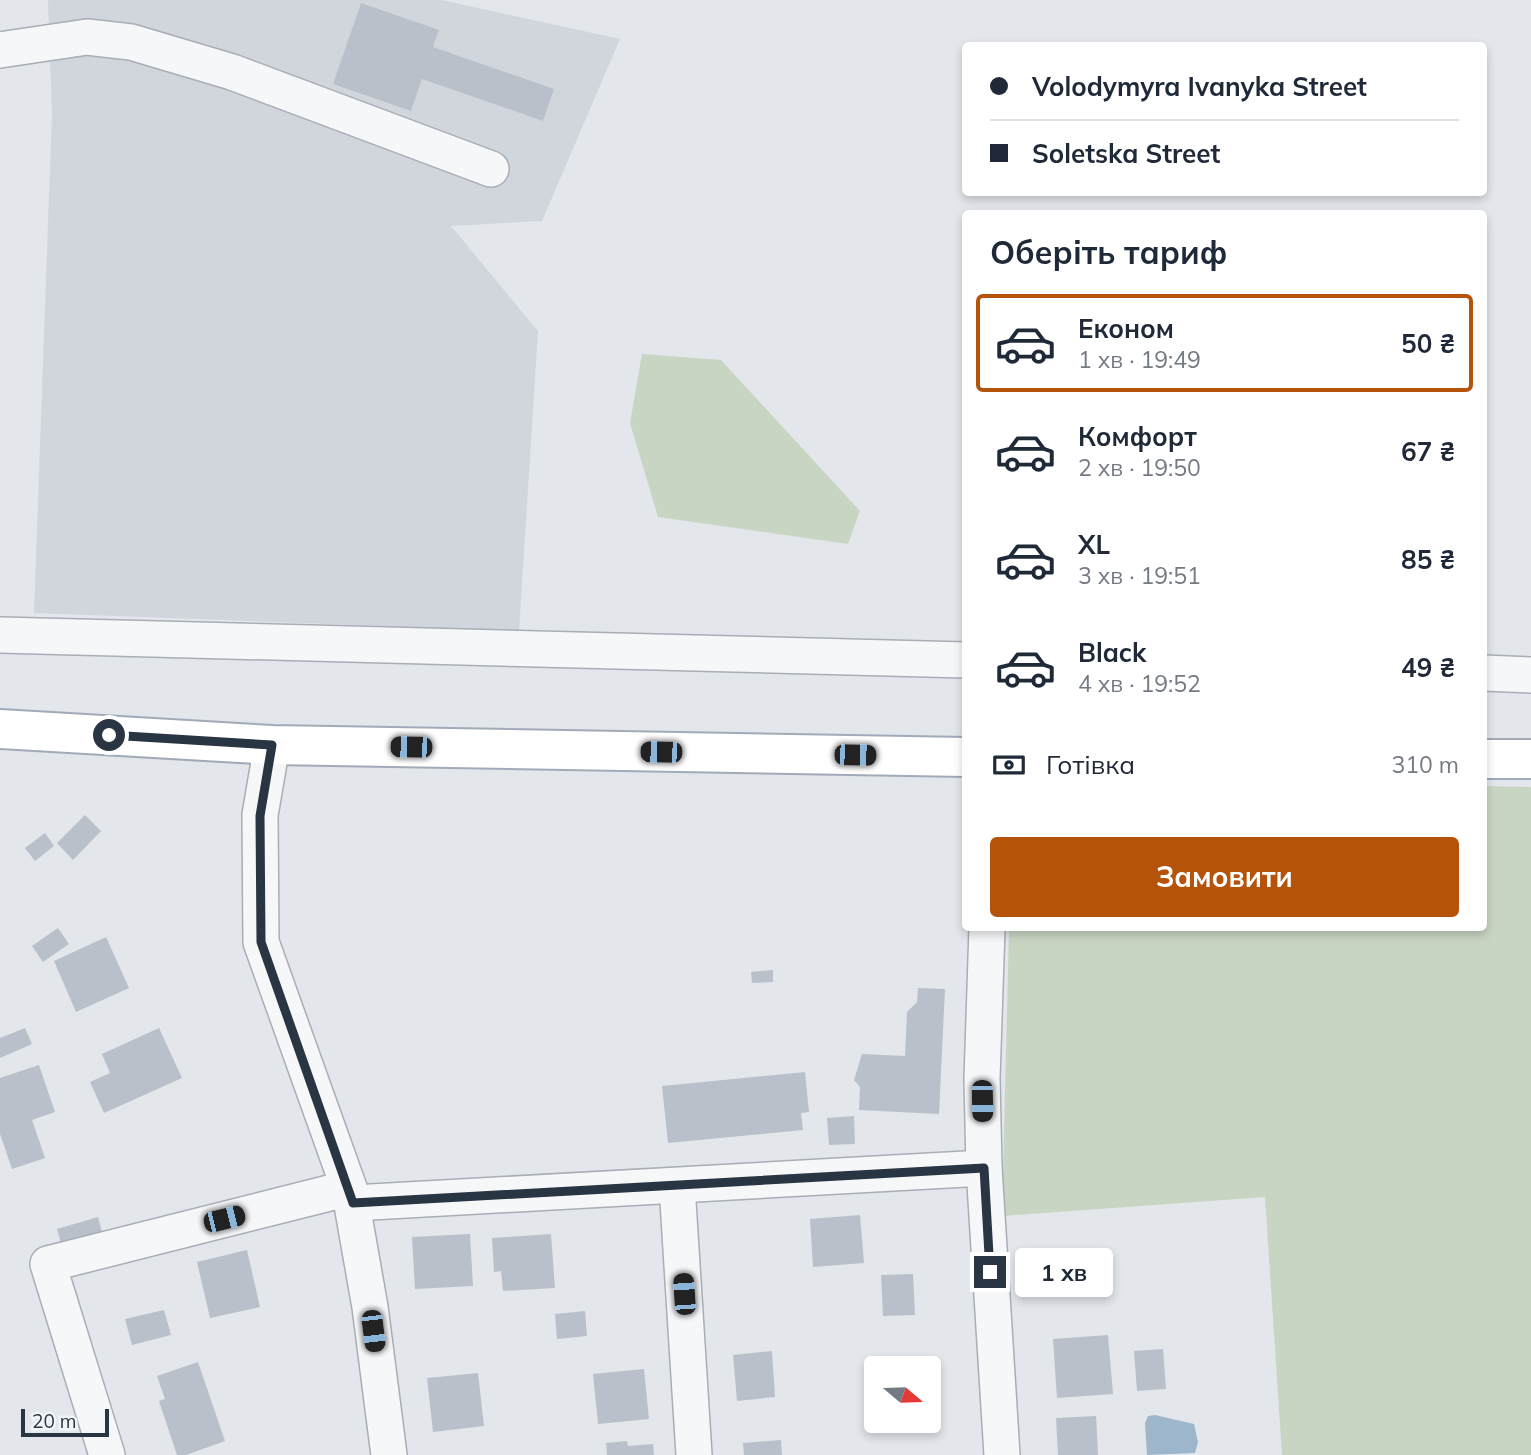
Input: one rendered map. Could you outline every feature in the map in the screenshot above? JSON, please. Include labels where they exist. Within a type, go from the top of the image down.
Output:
[{"type":"main road","points":[[0,729],[272,745],[962,757]]},
{"type":"main road","points":[[1487,759],[1531,759]]},
{"type":"street","points":[[0,50],[87,37],[131,42],[233,72],[491,169]]},
{"type":"street","points":[[0,635],[962,660]]},
{"type":"street","points":[[1487,673],[1531,674]]},
{"type":"street","points":[[272,745],[260,816],[261,942],[351,1195],[389,1455]]},
{"type":"street","points":[[987,931],[982,1079],[984,1168],[1002,1455]]},
{"type":"street","points":[[107,1455],[48,1264],[351,1195],[677,1186],[984,1168]]},
{"type":"street","points":[[677,1186],[694,1455]]},
{"type":"shaded area","points":[[48,0],[442,0],[620,39],[542,221],[451,226],[538,331],[519,631],[34,613],[52,113]]},
{"type":"green space","points":[[642,354],[721,360],[860,511],[848,544],[658,517],[630,423]]},
{"type":"green space","points":[[1487,786],[1531,787],[1531,1455],[1282,1455],[1265,1197],[1002,1216],[1009,931],[1487,931]]},
{"type":"water","points":[[1155,1415],[1194,1424],[1198,1442],[1195,1453],[1147,1455],[1145,1423],[1148,1416]]},
{"type":"building","points":[[361,3],[439,30],[433,47],[554,89],[543,121],[422,79],[411,111],[333,84]]},
{"type":"building","points":[[85,815],[101,831],[73,860],[57,843]]},
{"type":"building","points":[[45,833],[54,846],[35,861],[25,848]]},
{"type":"building","points":[[58,928],[69,944],[43,962],[32,946]]},
{"type":"building","points":[[106,937],[129,988],[76,1012],[54,961]]},
{"type":"building","points":[[773,970],[773,982],[752,983],[751,972]]},
{"type":"building","points":[[918,988],[945,989],[939,1114],[859,1110],[860,1087],[854,1080],[862,1054],[905,1056],[907,1012],[917,1002]]},
{"type":"building","points":[[25,1028],[32,1044],[0,1058],[0,1038]]},
{"type":"building","points":[[159,1028],[182,1078],[104,1113],[90,1082],[110,1073],[102,1054]]},
{"type":"building","points":[[39,1065],[55,1112],[32,1120],[45,1158],[12,1169],[0,1134],[0,1078]]},
{"type":"building","points":[[805,1072],[809,1112],[801,1113],[803,1130],[668,1143],[662,1086]]},
{"type":"building","points":[[854,1116],[855,1144],[829,1145],[827,1118]]},
{"type":"building","points":[[860,1215],[864,1263],[813,1267],[810,1219]]},
{"type":"building","points":[[98,1217],[103,1236],[62,1247],[57,1229]]},
{"type":"building","points":[[470,1234],[473,1286],[415,1289],[412,1237]]},
{"type":"building","points":[[551,1234],[555,1288],[503,1291],[501,1271],[494,1272],[492,1238]]},
{"type":"building","points":[[247,1250],[260,1307],[210,1318],[197,1262]]},
{"type":"building","points":[[913,1274],[915,1315],[883,1316],[881,1275]]},
{"type":"building","points":[[164,1310],[171,1335],[132,1345],[125,1319]]},
{"type":"building","points":[[585,1311],[587,1336],[557,1339],[555,1314]]},
{"type":"building","points":[[1108,1335],[1113,1394],[1057,1398],[1053,1339]]},
{"type":"building","points":[[1163,1349],[1166,1389],[1137,1391],[1134,1351]]},
{"type":"building","points":[[772,1351],[775,1397],[737,1401],[733,1355]]},
{"type":"building","points":[[198,1362],[225,1441],[186,1455],[177,1455],[159,1401],[165,1399],[157,1376]]},
{"type":"building","points":[[644,1369],[649,1419],[598,1424],[593,1374]]},
{"type":"building","points":[[478,1373],[484,1426],[433,1432],[427,1378]]},
{"type":"building","points":[[1096,1416],[1098,1455],[1058,1455],[1056,1418]]},
{"type":"building","points":[[781,1440],[782,1455],[744,1455],[743,1443]]},
{"type":"building","points":[[627,1441],[628,1446],[653,1444],[654,1455],[607,1455],[606,1443]]},
{"type":"route","points":[[109,735],[272,745],[260,816],[261,942],[270,974],[353,1203],[984,1168],[990,1272]]}]
